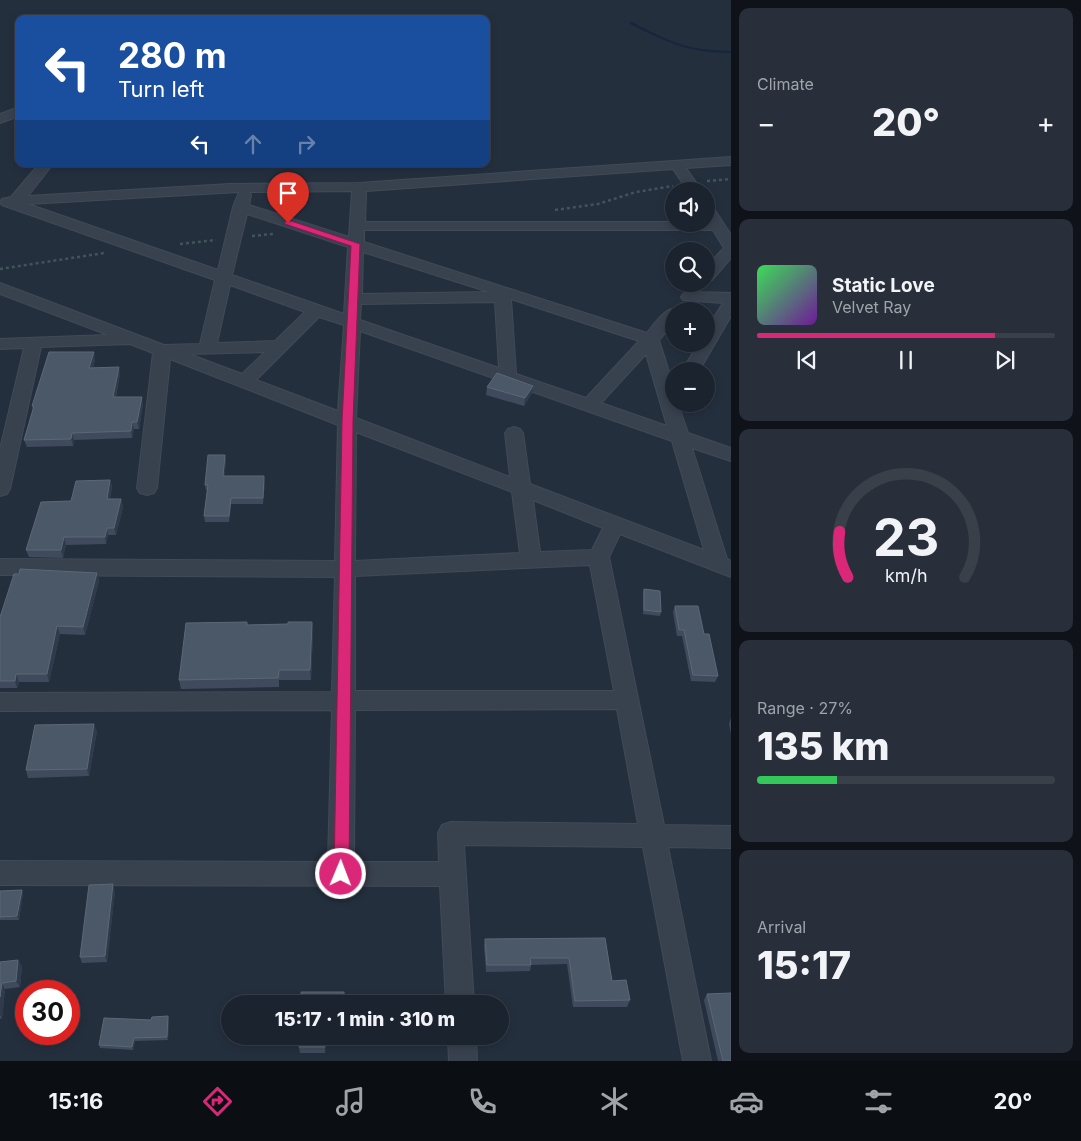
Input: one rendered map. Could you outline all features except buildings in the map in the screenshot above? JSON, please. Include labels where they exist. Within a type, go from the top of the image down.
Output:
[{"type":"street","points":[[0,119],[15,113]]},
{"type":"street","points":[[7,202],[148,191],[359,187],[731,161]]},
{"type":"street","points":[[677,165],[689,182]]},
{"type":"street","points":[[7,202],[43,167]]},
{"type":"street","points":[[341,874],[347,421],[359,187]]},
{"type":"street","points":[[207,348],[246,188]]},
{"type":"street","points":[[7,202],[731,455]]},
{"type":"street","points":[[240,207],[356,235],[507,295],[650,339]]},
{"type":"street","points":[[715,220],[731,248],[715,267]]},
{"type":"street","points":[[356,235],[719,226]]},
{"type":"street","points":[[0,288],[724,566]]},
{"type":"street","points":[[683,302],[693,292]]},
{"type":"street","points":[[353,299],[507,295]]},
{"type":"street","points":[[507,295],[508,378]]},
{"type":"street","points":[[688,297],[731,300],[696,362]]},
{"type":"street","points":[[244,382],[316,310]]},
{"type":"street","points":[[588,406],[665,322]]},
{"type":"street","points":[[0,344],[134,339]]},
{"type":"street","points":[[650,339],[665,383]]},
{"type":"street","points":[[0,489],[6,436],[34,342]]},
{"type":"street","points":[[162,350],[281,346]]},
{"type":"street","points":[[147,488],[162,350]]},
{"type":"street","points":[[674,412],[680,438],[724,566]]},
{"type":"street","points":[[514,434],[531,561]]},
{"type":"street","points":[[614,524],[599,558],[697,1061]]},
{"type":"street","points":[[0,567],[346,570],[599,558]]},
{"type":"street","points":[[0,702],[627,700]]},
{"type":"street","points":[[459,995],[451,833],[654,838],[731,837]]},
{"type":"street","points":[[0,873],[452,874]]},
{"type":"street","points":[[462,1045],[463,1061]]},
{"type":"waterway","points":[[631,23],[679,45],[702,50],[731,52]]},
{"type":"route","points":[[288,223],[356,244],[347,421],[341,874]]}]
